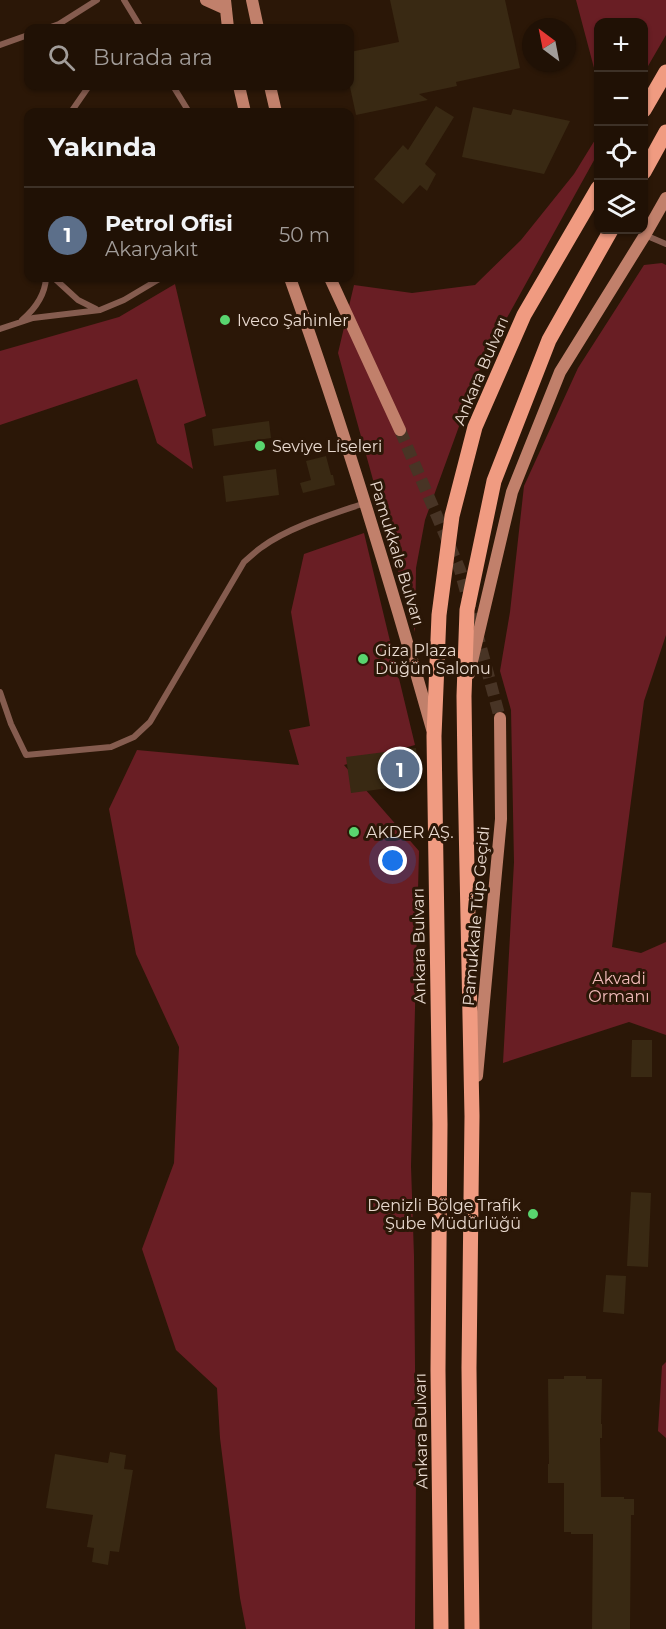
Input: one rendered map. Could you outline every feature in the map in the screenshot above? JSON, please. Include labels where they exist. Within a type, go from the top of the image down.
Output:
[{"type":"main road","points":[[206,0],[225,4],[228,24]]},
{"type":"main road","points":[[252,0],[257,24]]},
{"type":"main road","points":[[648,103],[666,72]]},
{"type":"main road","points":[[240,90],[244,108]]},
{"type":"main road","points":[[271,90],[275,108]]},
{"type":"main road","points":[[648,165],[666,132]]},
{"type":"main road","name":"Ankara Bulvarı","points":[[441,1629],[438,1370],[440,1124],[434,736],[439,615],[452,516],[475,427],[525,315],[594,195]]},
{"type":"main road","points":[[464,696],[512,492],[560,372],[666,198]]},
{"type":"main road","points":[[472,1629],[469,1368],[472,1116],[464,696],[467,610],[494,481],[549,340],[609,234]]},
{"type":"main road","name":"Pamukkale Bulvarı","points":[[292,282],[337,413],[395,598],[434,736]]},
{"type":"main road","points":[[332,282],[400,430]]},
{"type":"main road","name":"Pamukkale Tüp Geçidi","points":[[472,1116],[501,819],[500,717]]},
{"type":"lane","points":[[59,24],[97,0]]},
{"type":"lane","points":[[124,0],[139,24]]},
{"type":"lane","points":[[0,45],[24,36]]},
{"type":"lane","points":[[74,108],[86,90]]},
{"type":"lane","points":[[176,90],[187,108]]},
{"type":"lane","points":[[645,235],[666,244]]},
{"type":"lane","points":[[18,324],[38,302],[46,282]]},
{"type":"lane","points":[[58,282],[78,300],[100,310]]},
{"type":"lane","points":[[0,329],[33,318],[100,310],[124,300],[154,282]]},
{"type":"lane","points":[[0,692],[11,724],[26,755],[111,747],[134,738],[150,722],[244,562],[263,546],[287,533],[365,503]]},
{"type":"green space","points":[[576,0],[666,0],[666,35],[648,66],[648,18],[594,18],[594,68]]},
{"type":"green space","points":[[594,142],[594,160],[482,363],[425,520],[416,568],[415,632],[338,353],[354,285],[412,293],[475,285],[521,240],[574,174]]},
{"type":"green space","name":"Akvadi Ormanı","points":[[662,263],[666,265],[666,635],[644,701],[612,947],[641,953],[666,942],[666,1035],[629,1022],[503,1063],[514,862],[511,710],[500,671],[510,612],[524,486],[578,368],[644,265]]},
{"type":"green space","points":[[175,284],[206,416],[184,424],[193,469],[157,443],[137,379],[0,425],[0,351],[119,317]]},
{"type":"green space","points":[[364,533],[415,745],[344,765],[419,851],[411,1166],[416,1474],[415,1629],[246,1629],[220,1438],[217,1388],[176,1350],[142,1249],[174,1163],[179,1047],[136,954],[109,809],[137,750],[299,765],[289,730],[310,726],[291,612],[304,554]]},
{"type":"green space","points":[[666,1362],[666,1438],[658,1431],[662,1366]]},
{"type":"building","points":[[390,0],[505,0],[520,68],[456,82],[457,86],[419,94],[428,100],[356,115],[351,90],[354,90],[354,51],[399,42]]},
{"type":"building","points":[[436,106],[454,117],[425,164],[436,174],[427,191],[420,185],[403,204],[374,179],[403,145],[408,150]]},
{"type":"building","points":[[473,107],[511,115],[513,109],[570,121],[544,174],[462,157]]},
{"type":"building","points":[[269,421],[271,438],[214,446],[212,429]]},
{"type":"building","points":[[326,456],[335,485],[303,493],[300,483],[311,480],[306,461]]},
{"type":"building","points":[[276,469],[279,495],[226,502],[223,476]]},
{"type":"building","points":[[416,748],[420,784],[351,793],[346,757]]},
{"type":"building","points":[[632,1040],[652,1040],[652,1077],[631,1077]]},
{"type":"building","points":[[631,1192],[651,1193],[648,1267],[627,1266]]},
{"type":"building","points":[[606,1275],[626,1276],[624,1314],[603,1312]]},
{"type":"building","points":[[564,1376],[602,1379],[601,1497],[634,1499],[634,1515],[631,1515],[630,1629],[592,1629],[593,1534],[564,1532],[564,1483],[548,1483],[548,1379],[564,1379]]},
{"type":"building","points":[[110,1452],[126,1455],[124,1469],[133,1470],[119,1552],[110,1551],[108,1565],[92,1562],[94,1548],[87,1547],[93,1515],[46,1508],[55,1454],[108,1463]]},
{"type":"tunnel","points":[[400,430],[460,570],[500,718]]},
{"type":"place","name":"Iveco Şahinler","points":[[225,320]]},
{"type":"place","name":"Seviye Liseleri","points":[[260,446]]},
{"type":"place","name":"Giza Plaza Düğün Salonu","points":[[363,659]]},
{"type":"place","name":"Petrol Ofisi","points":[[400,769]]},
{"type":"place","name":"AKDER AŞ.","points":[[354,832]]},
{"type":"place","name":"Denizli Bölge Trafik Şube Müdürlüğü","points":[[533,1214]]}]
